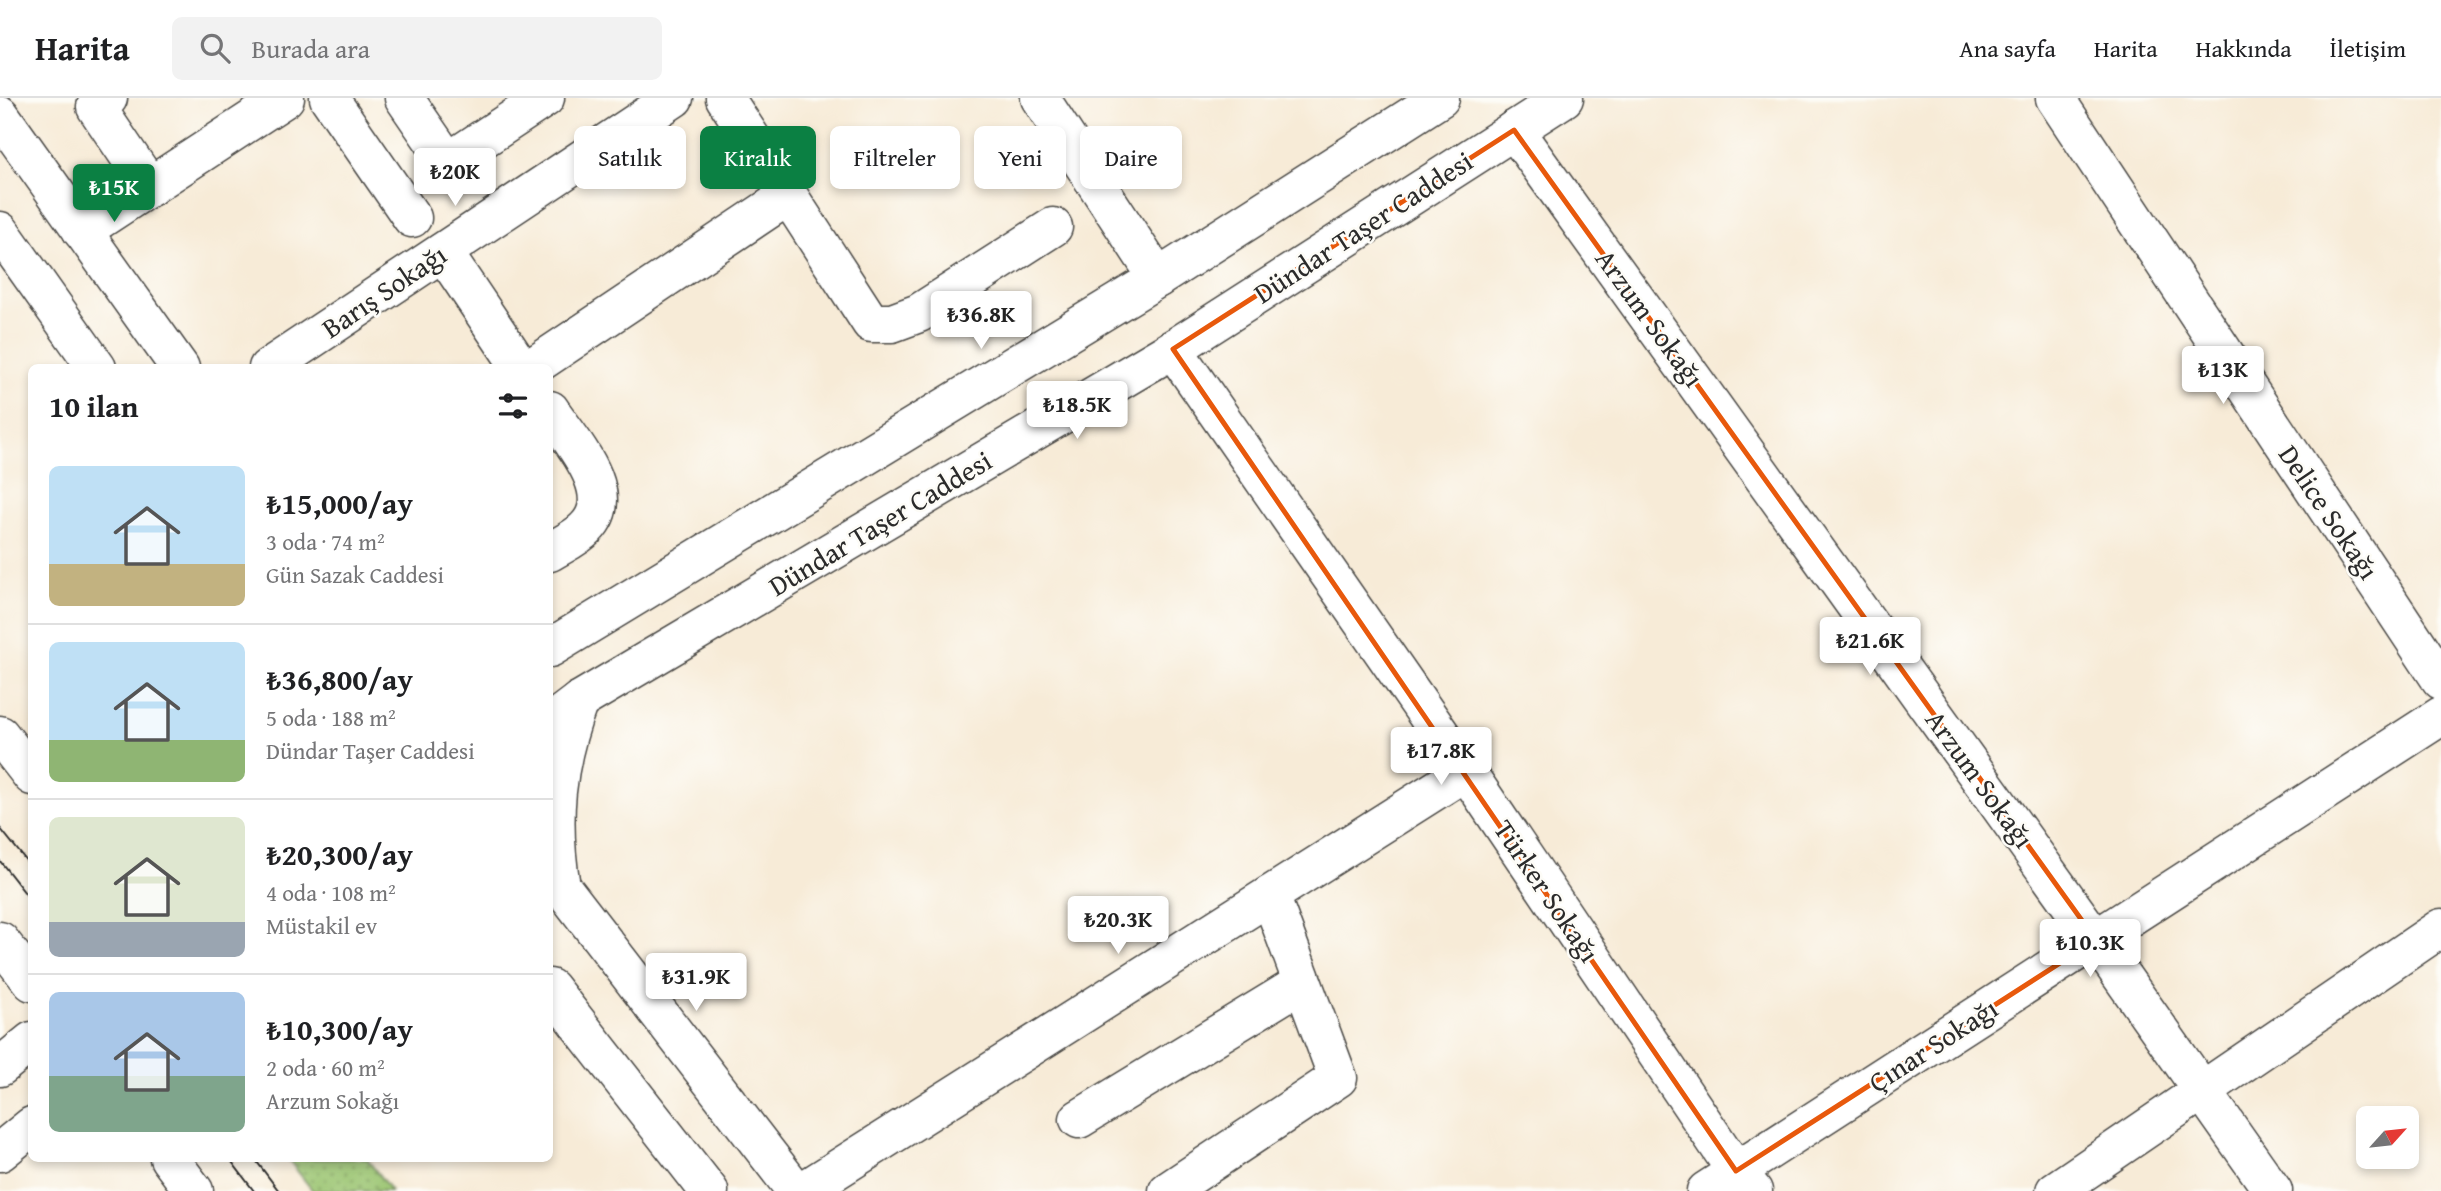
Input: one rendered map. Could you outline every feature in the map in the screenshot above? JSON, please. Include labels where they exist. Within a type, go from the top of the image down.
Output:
[{"type":"street","points":[[108,98],[96,107],[150,187]]},
{"type":"street","points":[[82,231],[285,98]]},
{"type":"street","points":[[329,98],[412,218]]},
{"type":"street","points":[[409,100],[448,162],[545,98]]},
{"type":"street","name":"Barış Sokağı","points":[[274,364],[674,98]]},
{"type":"street","points":[[725,98],[871,323],[892,323],[919,313],[1053,227]]},
{"type":"street","points":[[1041,98],[1158,278]]},
{"type":"street","points":[[553,646],[1158,278],[1440,98]]},
{"type":"street","name":"Dündar Taşer Caddesi","points":[[564,712],[1173,349],[1564,98]]},
{"type":"street","name":"Delice Sokağı","points":[[2055,98],[2441,680]]},
{"type":"street","points":[[0,115],[177,364]]},
{"type":"street","name":"Arzum Sokağı","points":[[1514,130],[2273,1191]]},
{"type":"street","points":[[537,364],[788,197]]},
{"type":"street","points":[[0,231],[94,364]]},
{"type":"street","points":[[443,252],[518,364]]},
{"type":"street","name":"Türker Sokağı","points":[[1173,349],[1466,771],[1732,1184]]},
{"type":"street","points":[[553,414],[594,476],[598,490],[593,516],[586,528],[553,550]]},
{"type":"street","points":[[564,712],[566,740],[556,790],[555,879],[796,1191]]},
{"type":"street","name":"Çınar Sokağı","points":[[1732,1184],[2096,940],[2441,716]]},
{"type":"street","points":[[0,735],[28,771]]},
{"type":"street","points":[[803,1191],[1466,771]]},
{"type":"street","points":[[1168,1191],[1338,1078],[1270,895]]},
{"type":"street","points":[[2055,1191],[2441,928]]},
{"type":"street","points":[[0,941],[28,977]]},
{"type":"street","points":[[1079,1119],[1302,983]]},
{"type":"street","points":[[553,992],[709,1191]]},
{"type":"street","points":[[0,1067],[28,1044]]},
{"type":"street","points":[[0,1152],[28,1129]]},
{"type":"street","points":[[172,1162],[194,1191]]},
{"type":"highlighted area","points":[[1514,130],[2096,940],[1736,1171],[1173,349]]},
{"type":"green space","points":[[290,1162],[369,1162],[391,1191],[313,1191]]},
{"type":"tram line","points":[[0,828],[28,863]]},
{"type":"tram line","points":[[0,861],[28,897]]},
{"type":"tram line","points":[[232,1162],[254,1191]]},
{"type":"tram line","points":[[257,1162],[279,1191]]}]
